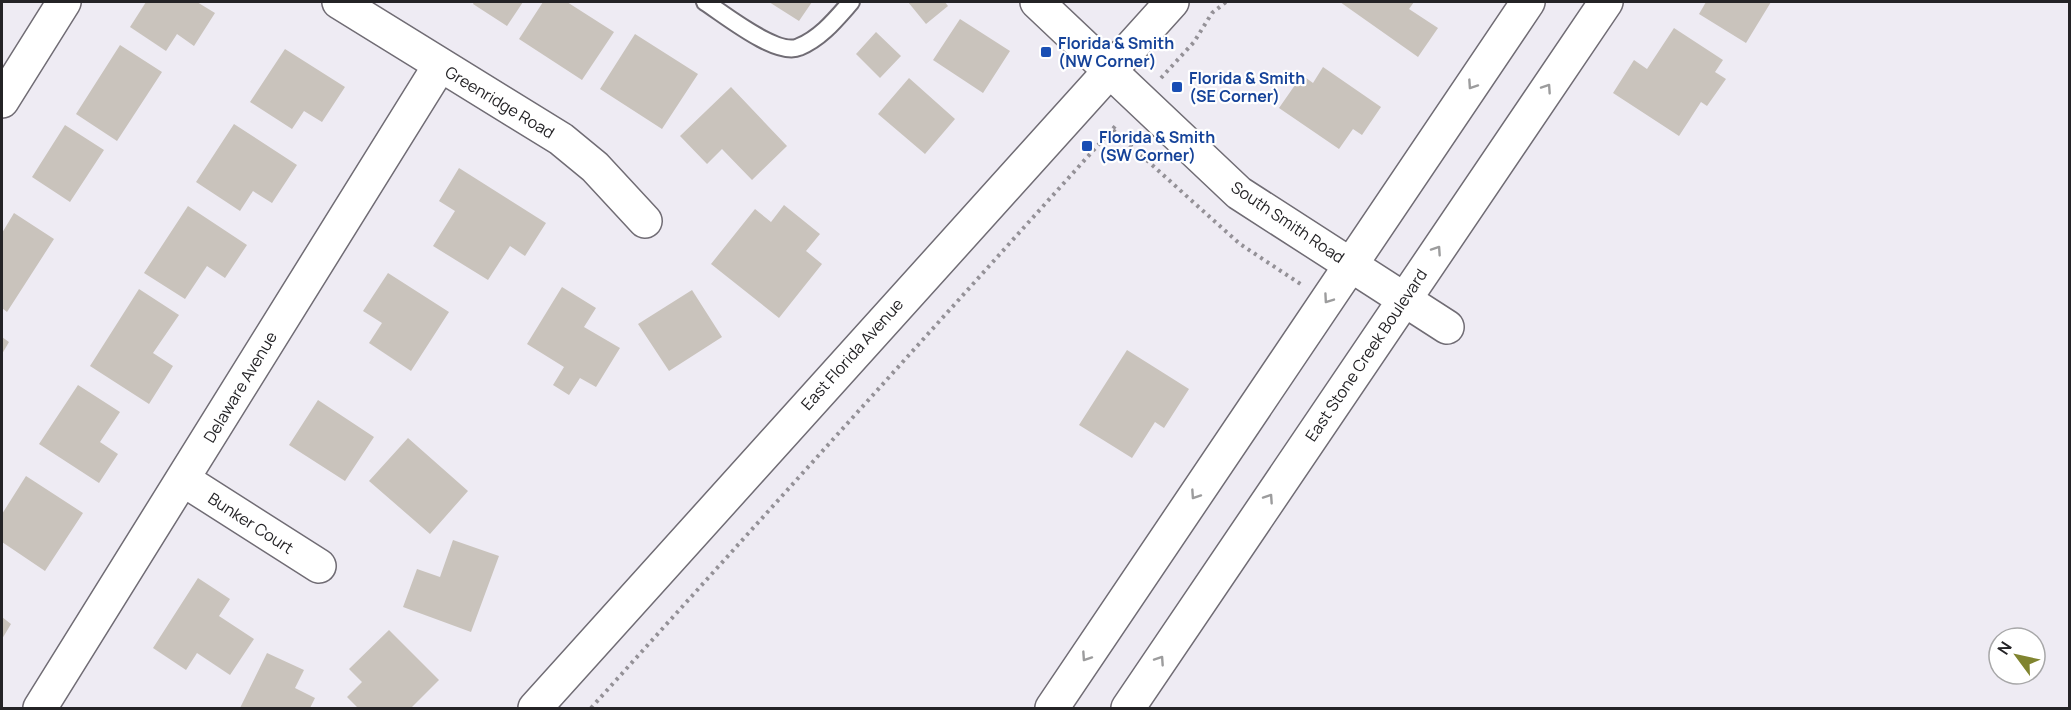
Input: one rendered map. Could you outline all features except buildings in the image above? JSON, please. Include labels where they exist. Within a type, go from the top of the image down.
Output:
[{"type":"street","points":[[2,101],[64,2]]},
{"type":"street","name":"Greenridge Road","points":[[339,2],[561,139],[595,167],[645,221]]},
{"type":"street","name":"South Smith Road","points":[[1037,2],[1239,194],[1447,327]]},
{"type":"street","name":"East Florida Avenue","points":[[535,708],[1172,2]]},
{"type":"street","points":[[1052,708],[1528,2]]},
{"type":"street","name":"East Stone Creek Boulevard","points":[[1128,708],[1606,2]]},
{"type":"street","name":"Delaware Avenue","points":[[40,708],[184,480],[440,65]]},
{"type":"street","name":"Bunker Court","points":[[184,480],[319,566]]},
{"type":"lane","points":[[705,2],[777,48],[797,48],[825,31],[851,2]]},
{"type":"path","points":[[1162,77],[1194,42],[1212,13],[1226,2]]},
{"type":"path","points":[[591,708],[1116,125]]},
{"type":"path","points":[[1113,130],[1240,244],[1308,289]]},
{"type":"place","name":"Florida & Smith (NW Corner)","points":[[1046,52]]},
{"type":"place","name":"Florida & Smith (SE Corner)","points":[[1177,87]]},
{"type":"place","name":"Florida & Smith (SW Corner)","points":[[1087,146]]}]
